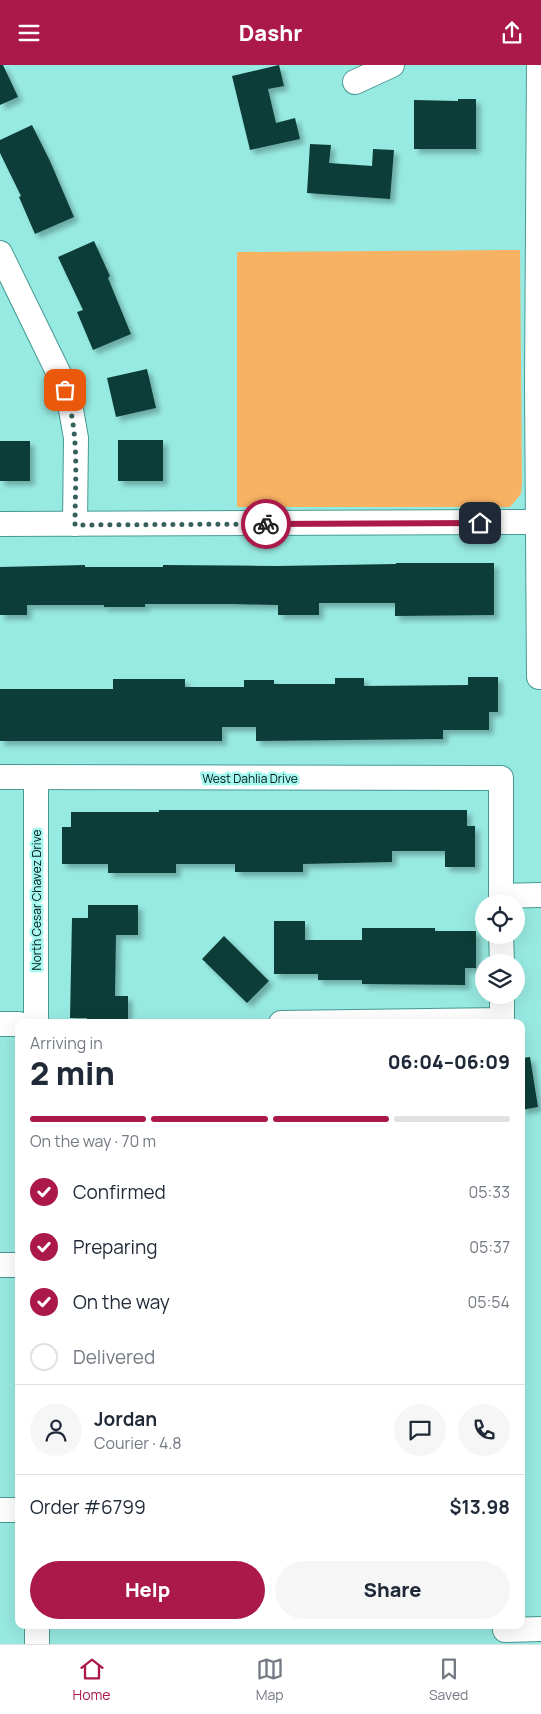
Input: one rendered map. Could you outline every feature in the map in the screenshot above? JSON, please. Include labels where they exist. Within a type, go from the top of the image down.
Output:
[{"type":"street","points":[[355,82],[392,65]]},
{"type":"street","points":[[539,65],[537,523],[540,677]]},
{"type":"street","points":[[0,253],[60,376],[70,404],[76,438],[75,525]]},
{"type":"street","points":[[0,525],[537,523]]},
{"type":"street","name":"West Dahlia Drive","points":[[0,777],[501,778],[501,894]]},
{"type":"street","name":"North Cesar Chavez Drive","points":[[36,777],[36,1019]]},
{"type":"street","points":[[525,897],[541,895]]},
{"type":"street","points":[[502,1004],[502,1019]]},
{"type":"street","points":[[0,1024],[15,1024]]},
{"type":"street","points":[[0,1265],[15,1265]]},
{"type":"street","points":[[0,1510],[15,1510]]},
{"type":"street","points":[[37,1629],[37,1644]]},
{"type":"street","points":[[505,1633],[541,1629]]},
{"type":"shaded area","points":[[520,250],[522,483],[521,494],[510,507],[237,507],[237,252]]},
{"type":"building","points":[[0,65],[3,65],[18,97],[0,105]]},
{"type":"building","points":[[279,65],[284,86],[268,89],[276,123],[295,118],[300,139],[250,150],[232,76]]},
{"type":"building","points":[[458,99],[476,99],[476,149],[414,149],[414,100],[458,101]]},
{"type":"building","points":[[32,125],[74,217],[35,234],[19,197],[21,196],[0,153],[0,140]]},
{"type":"building","points":[[310,144],[331,145],[329,163],[372,166],[373,149],[394,150],[390,199],[307,193]]},
{"type":"building","points":[[94,241],[110,276],[108,278],[131,334],[93,350],[77,312],[83,310],[58,257]]},
{"type":"building","points":[[147,369],[156,408],[116,417],[107,378]]},
{"type":"building","points":[[118,440],[163,440],[163,481],[118,481]]},
{"type":"building","points":[[0,441],[30,441],[30,481],[0,481]]},
{"type":"building","points":[[494,563],[494,615],[395,616],[395,603],[319,603],[319,615],[278,615],[278,605],[145,604],[145,607],[27,605],[27,615],[0,615],[0,567],[85,565],[85,567],[163,567],[163,565],[278,566]]},
{"type":"building","points":[[468,677],[498,677],[498,712],[489,712],[489,730],[443,730],[443,739],[256,741],[256,727],[222,727],[222,741],[0,741],[0,689],[113,689],[113,679],[185,679],[185,687],[244,687],[244,680],[274,680],[274,684],[335,684],[335,678],[364,678],[364,686],[468,685]]},
{"type":"building","points":[[159,810],[467,810],[467,826],[475,826],[475,867],[445,867],[445,851],[392,851],[392,862],[303,864],[303,872],[235,872],[235,864],[176,864],[176,873],[108,873],[108,864],[62,864],[62,827],[71,827],[71,812],[159,812]]},
{"type":"building","points":[[88,905],[138,905],[138,935],[116,935],[115,996],[128,996],[128,1019],[70,1018],[72,918],[88,918]]},
{"type":"building","points":[[274,921],[305,921],[305,940],[362,940],[362,928],[435,928],[435,931],[475,931],[475,968],[465,968],[465,985],[362,984],[362,980],[318,980],[318,974],[274,974]]},
{"type":"building","points":[[224,936],[269,981],[247,1003],[202,959]]},
{"type":"building","points":[[530,1057],[538,1107],[525,1109],[525,1058]]},
{"type":"way so far","points":[[65,390],[74,421],[76,438],[75,525],[266,524]]},
{"type":"route","points":[[266,524],[480,523]]}]
